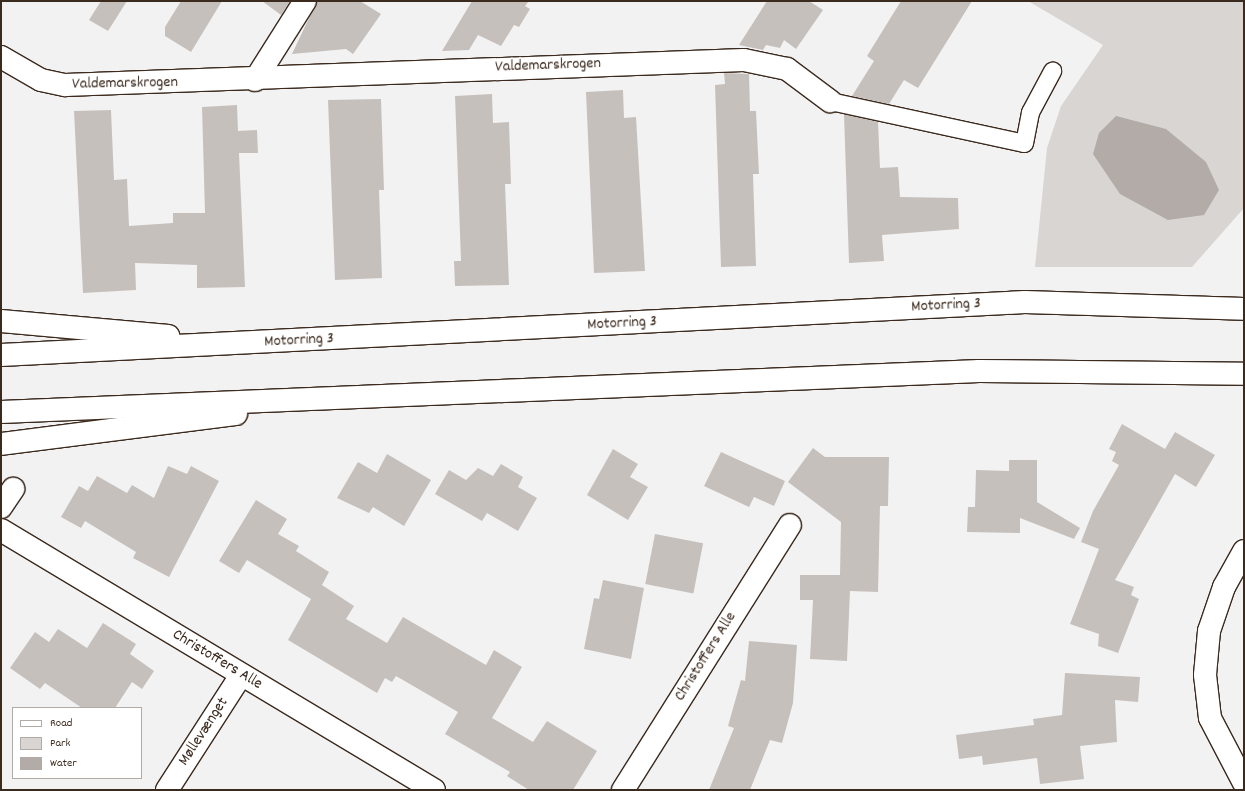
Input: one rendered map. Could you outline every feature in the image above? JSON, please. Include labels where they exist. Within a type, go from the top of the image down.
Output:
[{"type":"main road","points":[[255,80],[305,1]]},
{"type":"main road","name":"Valdemarskrogen","points":[[1,57],[42,80],[65,85],[255,80],[744,60],[787,69],[830,101]]},
{"type":"main road","name":"Motorring 3","points":[[1,355],[248,344],[1026,302],[1244,309]]},
{"type":"main road","points":[[1,320],[248,344]]},
{"type":"main road","points":[[1,412],[979,370],[1244,374]]},
{"type":"main road","points":[[1,444],[363,396]]},
{"type":"main road","points":[[1,507],[13,489]]},
{"type":"main road","name":"Christoffers Alle","points":[[623,790],[790,525]]},
{"type":"main road","name":"Christoffers Alle","points":[[1,530],[434,790]]},
{"type":"main road","points":[[1244,551],[1224,587],[1209,631],[1205,675],[1210,718],[1244,784]]},
{"type":"main road","name":"Møllevænget","points":[[167,790],[241,675]]},
{"type":"lane","points":[[830,101],[1024,143],[1030,112],[1052,71]]},
{"type":"green space","points":[[1028,1],[1244,1],[1244,208],[1192,267],[1035,267],[1047,148],[1061,106],[1103,45]]},
{"type":"water","points":[[1116,116],[1166,129],[1206,162],[1219,190],[1204,215],[1168,220],[1120,194],[1093,154],[1099,133]]},
{"type":"building","points":[[101,1],[127,1],[108,31],[89,20]]},
{"type":"building","points":[[181,1],[222,1],[191,52],[165,36],[165,27]]},
{"type":"building","points":[[262,1],[290,1],[281,15]]},
{"type":"building","points":[[317,1],[360,1],[381,14],[353,54],[346,49],[292,54]]},
{"type":"building","points":[[472,1],[529,1],[525,6],[530,9],[519,27],[514,25],[501,46],[478,35],[469,50],[442,51]]},
{"type":"building","points":[[767,1],[809,1],[823,10],[796,49],[784,40],[780,48],[766,45],[763,50],[739,45]]},
{"type":"building","points":[[901,1],[972,1],[918,88],[904,80],[889,104],[852,96],[874,61],[867,56]]},
{"type":"building","points":[[724,73],[749,74],[750,111],[756,111],[759,174],[753,174],[756,266],[721,267],[715,85],[725,84]]},
{"type":"building","points":[[623,90],[624,118],[636,117],[645,271],[594,273],[586,92]]},
{"type":"building","points":[[492,94],[493,123],[509,122],[511,184],[505,184],[509,285],[455,286],[454,261],[461,261],[455,96]]},
{"type":"building","points":[[381,99],[384,190],[379,190],[382,278],[335,280],[328,100]]},
{"type":"building","points":[[237,105],[238,131],[257,130],[258,153],[239,153],[245,287],[197,288],[197,265],[135,263],[136,290],[83,293],[74,111],[111,110],[114,180],[127,179],[129,226],[173,223],[173,213],[205,213],[202,107]]},
{"type":"building","points":[[844,114],[878,122],[880,168],[898,167],[900,197],[958,198],[959,229],[882,235],[884,261],[849,263]]},
{"type":"building","points":[[1122,424],[1165,449],[1175,432],[1215,455],[1196,487],[1175,474],[1115,580],[1134,587],[1131,595],[1139,599],[1118,653],[1098,646],[1099,634],[1070,624],[1099,549],[1081,542],[1093,511],[1119,465],[1112,461],[1116,452],[1109,449]]},
{"type":"building","points":[[813,448],[825,457],[889,457],[888,506],[880,506],[878,592],[850,591],[847,661],[810,659],[813,600],[800,600],[800,575],[840,575],[841,522],[788,482]]},
{"type":"building","points":[[613,449],[638,464],[630,477],[648,487],[628,520],[587,495]]},
{"type":"building","points":[[721,452],[785,481],[774,506],[754,497],[749,507],[704,486]]},
{"type":"building","points":[[387,454],[431,480],[404,526],[373,507],[369,513],[337,498],[358,462],[377,473]]},
{"type":"building","points":[[1009,460],[1037,460],[1037,502],[1080,528],[1074,539],[1020,518],[1020,533],[967,532],[968,507],[975,507],[976,470],[1009,471]]},
{"type":"building","points":[[501,464],[523,477],[518,487],[537,498],[518,531],[487,513],[482,521],[435,494],[449,470],[466,480],[478,468],[493,476]]},
{"type":"building","points":[[168,466],[187,474],[191,466],[219,481],[169,577],[133,558],[136,552],[85,521],[81,528],[61,517],[79,486],[88,491],[97,476],[127,493],[132,485],[154,498]]},
{"type":"building","points":[[256,500],[287,519],[278,534],[299,546],[296,551],[329,572],[322,585],[354,606],[346,619],[387,643],[403,617],[486,665],[494,650],[522,667],[492,718],[533,742],[547,721],[597,751],[573,790],[529,790],[507,776],[510,772],[445,734],[458,712],[396,676],[392,682],[385,678],[377,693],[288,640],[311,599],[247,560],[239,573],[219,561]]},
{"type":"building","points":[[655,534],[703,543],[693,593],[645,584]]},
{"type":"building","points":[[603,580],[644,588],[631,659],[584,649],[594,598],[599,599]]},
{"type":"building","points":[[103,623],[136,644],[130,654],[154,671],[142,689],[132,682],[116,707],[81,707],[45,683],[40,689],[10,668],[35,632],[49,642],[58,629],[87,648]]},
{"type":"building","points":[[749,641],[797,645],[793,703],[782,743],[770,740],[750,790],[709,790],[734,728],[728,726],[741,680],[745,681]]},
{"type":"building","points":[[1065,673],[1140,677],[1138,702],[1115,700],[1117,742],[1080,746],[1084,779],[1040,784],[1037,758],[983,765],[982,756],[959,759],[956,735],[1034,725],[1033,719],[1062,715]]}]
